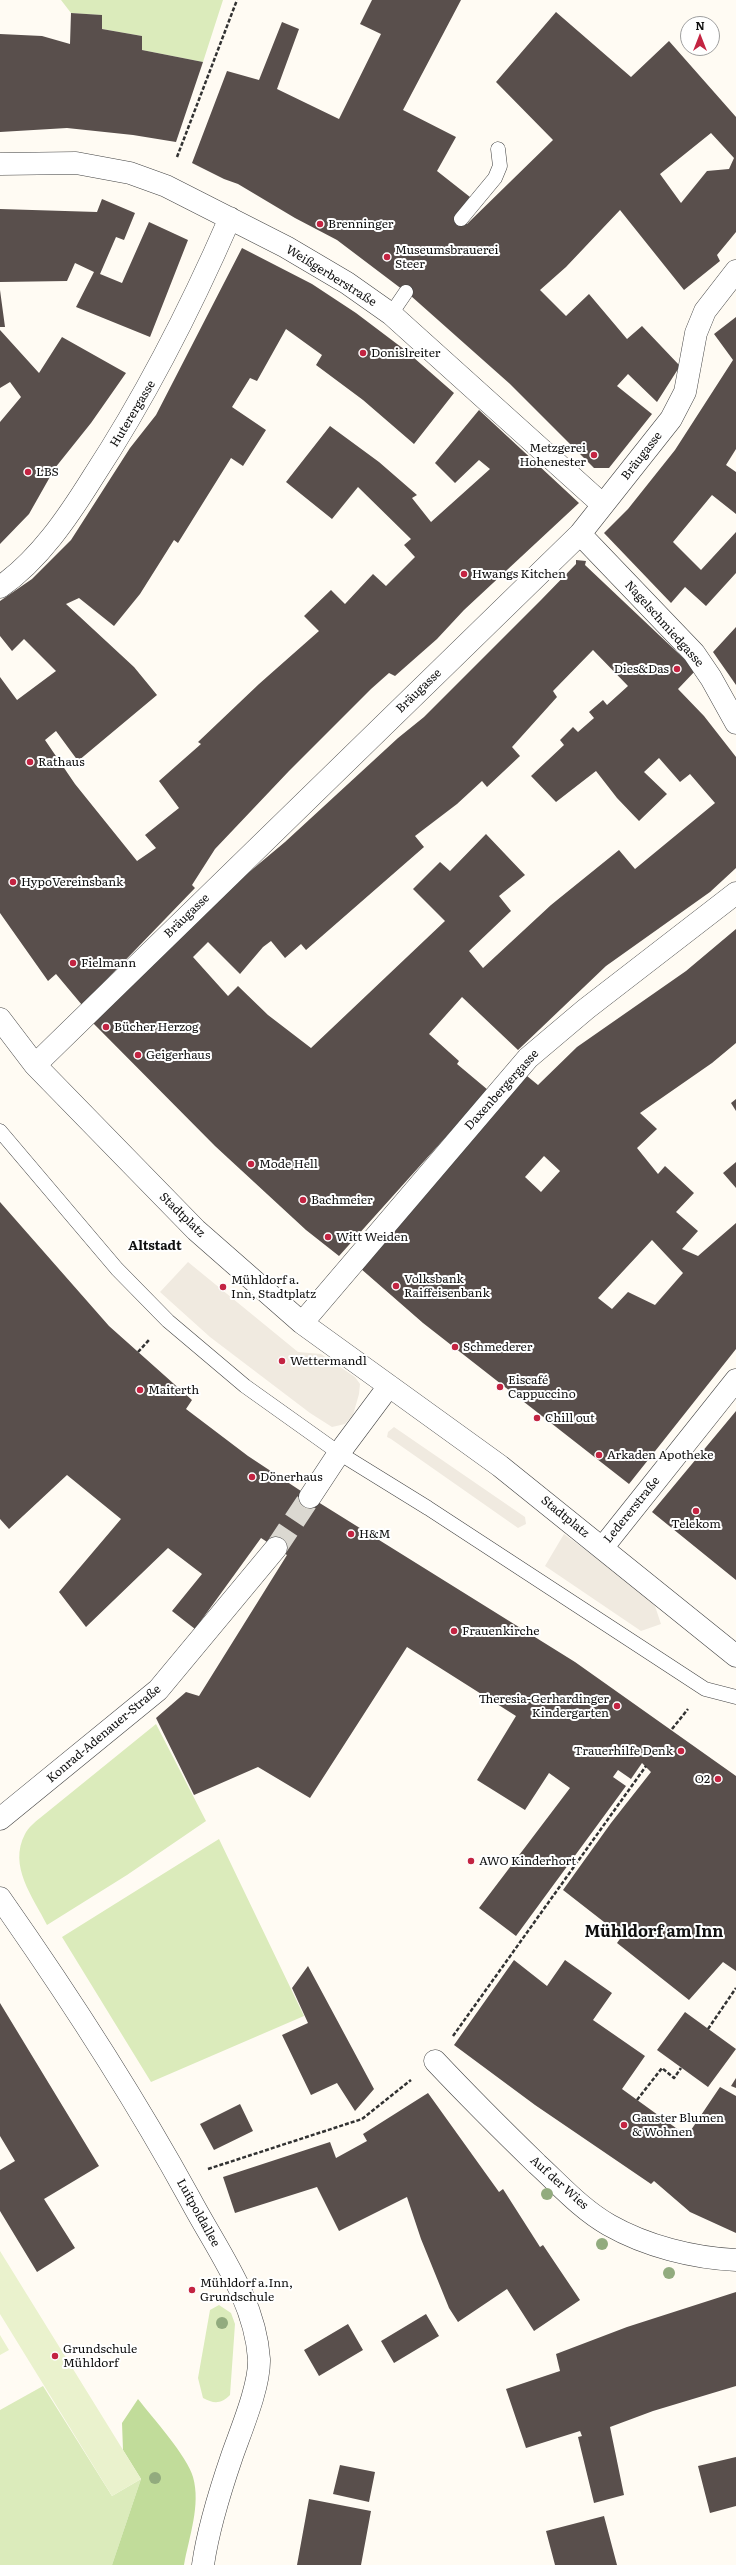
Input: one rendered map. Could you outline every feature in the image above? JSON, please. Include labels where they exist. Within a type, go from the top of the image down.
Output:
[{"type":"street","name":"Weißgerberstraße","points":[[0,164],[76,163],[130,173],[166,186],[230,218],[347,283],[391,314],[603,505]]},
{"type":"street","name":"Huterergasse","points":[[0,587],[20,573],[69,514],[104,461],[154,379],[195,298],[230,218]]},
{"type":"street","name":"Bräugasse","points":[[35,1064],[580,534],[671,419],[685,392],[696,333],[702,319],[736,271]]},
{"type":"street","name":"Nagelschmiedgasse","points":[[580,534],[694,653],[711,678],[736,723]]},
{"type":"street","name":"Daxenbergergasse","points":[[302,1323],[528,1058],[586,1009],[736,893]]},
{"type":"street","name":"Stadtplatz","points":[[0,1019],[35,1064],[196,1230],[302,1323],[500,1466],[736,1656]]},
{"type":"street","name":"Ledererstraße","points":[[602,1547],[736,1380]]},
{"type":"street","points":[[310,1497],[339,1453],[388,1386]]},
{"type":"street","name":"Konrad-Adenauer-Straße","points":[[0,1819],[158,1690],[276,1548]]},
{"type":"street","name":"Luitpoldallee","points":[[0,1898],[58,1982],[139,2109],[241,2290],[253,2324],[259,2361],[251,2403],[225,2476],[203,2565]]},
{"type":"street","name":"Auf der Wies","points":[[435,2061],[474,2103],[577,2202],[608,2224],[638,2238],[680,2252],[736,2260]]},
{"type":"lane","points":[[461,220],[495,178],[500,166],[498,149]]},
{"type":"lane","points":[[391,314],[406,292]]},
{"type":"lane","points":[[0,1131],[117,1269],[168,1321],[245,1386],[339,1453],[428,1508],[705,1689],[736,1698]]},
{"type":"path","points":[[166,186],[237,0]]},
{"type":"path","points":[[179,2178],[362,2120],[435,2061],[646,1766]]},
{"type":"path","points":[[708,2029],[736,1988]]},
{"type":"path","points":[[637,2100],[662,2068],[674,2078],[681,2068]]},
{"type":"green space","points":[[61,0],[223,0],[203,62],[142,50],[142,36],[102,29],[101,15],[71,13]]},
{"type":"green space","points":[[156,1724],[206,1821],[127,1875],[47,1925],[29,1892],[21,1869],[19,1858],[20,1846],[25,1834],[38,1820]]},
{"type":"green space","points":[[219,1839],[304,2016],[151,2082],[62,1937]]},
{"type":"green space","points":[[0,2251],[141,2479],[112,2496],[0,2314]]},
{"type":"green space","points":[[219,2305],[231,2313],[235,2324],[230,2395],[224,2400],[214,2402],[203,2398],[198,2378],[210,2310]]},
{"type":"green space","points":[[0,2335],[9,2350],[0,2355]]},
{"type":"green space","points":[[43,2386],[112,2496],[141,2479],[112,2565],[0,2565],[0,2410]]},
{"type":"green space","points":[[138,2399],[177,2448],[190,2469],[193,2477],[196,2499],[195,2510],[184,2565],[112,2565],[141,2479],[123,2450],[122,2423]]},
{"type":"shaded area","points":[[188,1262],[298,1352],[321,1354],[355,1377],[360,1384],[359,1394],[353,1415],[345,1424],[332,1427],[310,1413],[210,1337],[160,1292]]},
{"type":"shaded area","points":[[394,1427],[525,1517],[526,1524],[518,1528],[387,1437],[388,1432]]},
{"type":"shaded area","points":[[564,1534],[653,1600],[661,1624],[641,1631],[545,1566]]},
{"type":"building","points":[[372,0],[461,0],[403,110],[456,137],[437,171],[470,197],[456,215],[467,224],[553,140],[496,82],[556,12],[631,77],[669,41],[680,53],[680,56],[682,56],[736,117],[736,232],[717,255],[720,261],[684,290],[620,210],[566,267],[540,290],[566,316],[589,294],[627,339],[642,326],[680,366],[657,402],[628,374],[617,386],[652,414],[609,468],[594,468],[510,384],[411,296],[337,240],[295,218],[238,184],[224,179],[192,163],[227,71],[259,80],[282,22],[299,29],[277,89],[339,119],[381,34],[360,24]],"holes":[[[711,133],[734,158],[729,169],[707,171],[681,203],[660,174]]]},
{"type":"building","points":[[71,13],[102,15],[102,29],[142,36],[142,50],[203,62],[176,142],[133,135],[67,128],[0,132],[0,34],[42,36],[70,44]]},
{"type":"building","points":[[102,199],[135,213],[124,240],[116,237],[100,274],[122,283],[149,222],[188,240],[150,337],[76,307],[94,272],[75,263],[67,281],[0,282],[0,209],[97,212]]},
{"type":"building","points":[[242,248],[312,284],[356,313],[405,350],[454,393],[414,444],[363,400],[316,365],[322,355],[286,329],[257,381],[250,378],[232,407],[266,430],[243,466],[231,458],[178,543],[174,540],[140,594],[114,626],[79,598],[66,604],[134,667],[157,695],[78,761],[56,731],[45,740],[75,784],[137,861],[156,848],[145,835],[179,808],[159,781],[201,744],[198,742],[259,684],[319,631],[304,616],[331,590],[345,604],[373,574],[386,586],[415,557],[404,545],[411,539],[358,487],[332,519],[286,482],[330,426],[379,462],[417,495],[412,498],[431,522],[490,469],[479,460],[455,483],[435,463],[479,410],[579,503],[464,610],[437,639],[395,676],[389,673],[371,689],[289,771],[215,849],[192,885],[195,888],[82,1005],[56,974],[48,981],[0,913],[0,677],[17,700],[56,671],[24,639],[12,651],[0,636],[0,601],[32,579],[71,540],[130,448],[156,415]]},
{"type":"building","points":[[0,290],[5,327],[0,327]]},
{"type":"building","points":[[736,317],[736,449],[726,465],[736,472],[736,514],[712,495],[673,542],[701,570],[736,532],[736,573],[706,606],[685,587],[671,603],[604,533],[628,509],[675,450],[733,360],[714,334]]},
{"type":"building","points":[[0,330],[39,373],[62,337],[126,373],[91,423],[55,468],[29,514],[0,544],[0,422],[21,397],[10,382],[0,388]]},
{"type":"building","points":[[576,560],[586,561],[585,565],[696,670],[678,689],[704,716],[736,757],[736,868],[710,892],[606,966],[518,1050],[462,997],[429,1034],[459,1061],[457,1064],[488,1090],[339,1256],[306,1230],[215,1146],[92,1022],[217,899],[285,842],[398,738],[424,717],[576,564]],"holes":[[[593,650],[628,686],[607,705],[603,700],[589,712],[594,718],[578,732],[573,727],[560,740],[564,745],[531,776],[556,802],[596,771],[617,798],[639,821],[667,794],[644,772],[659,758],[680,782],[690,774],[715,803],[635,869],[619,850],[551,905],[483,968],[469,951],[511,911],[499,896],[525,875],[486,834],[450,871],[440,862],[413,889],[445,921],[311,1048],[268,1015],[238,986],[228,996],[193,957],[208,942],[240,974],[263,947],[271,941],[285,958],[301,944],[306,950],[424,847],[415,836],[457,804],[482,781],[487,787],[520,756],[512,747],[557,697],[553,691]]]},
{"type":"building","points":[[736,627],[736,685],[713,652]]},
{"type":"building","points":[[736,929],[736,1043],[712,1063],[640,1113],[657,1129],[637,1148],[658,1174],[665,1166],[694,1193],[676,1212],[698,1231],[682,1249],[698,1256],[736,1223],[736,1349],[629,1484],[423,1323],[360,1268],[527,1076],[538,1085],[577,1047],[686,971]],"holes":[[[544,1156],[560,1171],[541,1192],[525,1177]],[[652,1240],[683,1273],[655,1305],[628,1292],[612,1309],[598,1298]]]},
{"type":"building","points":[[736,1099],[736,1111],[731,1103]]},
{"type":"building","points":[[736,1162],[736,1188],[723,1173]]},
{"type":"building","points":[[0,1202],[109,1326],[192,1400],[186,1409],[248,1456],[310,1497],[575,1662],[736,1776],[736,1971],[723,1962],[689,2000],[617,1943],[622,1936],[563,1890],[611,1823],[651,1772],[642,1763],[631,1779],[618,1770],[613,1777],[626,1786],[516,1936],[479,1908],[570,1788],[549,1773],[525,1810],[477,1780],[516,1716],[407,1647],[310,1798],[258,1767],[194,1795],[156,1718],[186,1692],[199,1696],[287,1555],[261,1538],[195,1629],[172,1611],[202,1574],[168,1548],[86,1627],[59,1592],[121,1519],[67,1475],[9,1529],[0,1519]]},
{"type":"building","points":[[736,1411],[736,1580],[652,1512]]},
{"type":"building","points":[[514,1960],[547,1986],[565,1960],[612,1993],[593,2020],[645,2056],[622,2089],[687,2136],[720,2087],[736,2096],[736,2233],[690,2212],[654,2181],[651,2184],[535,2105],[454,2045]]},
{"type":"building","points":[[308,1966],[374,2089],[355,2111],[337,2083],[311,2095],[282,2035],[308,2023],[292,1988]]},
{"type":"building","points":[[0,2003],[99,2166],[44,2199],[75,2248],[37,2272],[0,2211],[0,2170],[15,2161],[0,2136]]},
{"type":"building","points":[[685,2012],[736,2049],[708,2087],[657,2050]]},
{"type":"building","points":[[736,2078],[736,2088],[731,2086]]},
{"type":"building","points":[[428,2093],[499,2192],[503,2189],[540,2247],[543,2245],[580,2300],[534,2331],[507,2289],[458,2322],[449,2308],[421,2239],[407,2197],[339,2231],[317,2187],[235,2213],[223,2177],[330,2142],[336,2158],[367,2141],[363,2134]]},
{"type":"building","points":[[240,2104],[253,2131],[214,2150],[200,2124]]},
{"type":"building","points":[[736,2292],[736,2386],[653,2411],[610,2427],[624,2495],[594,2503],[578,2437],[582,2436],[580,2431],[526,2448],[506,2389],[560,2371],[556,2354],[627,2327]]},
{"type":"building","points":[[426,2314],[439,2336],[394,2363],[381,2341]]},
{"type":"building","points":[[348,2324],[363,2350],[319,2376],[304,2350]]},
{"type":"building","points":[[736,2457],[736,2506],[710,2513],[698,2466]]},
{"type":"building","points":[[340,2465],[375,2472],[369,2502],[333,2494]]},
{"type":"building","points":[[309,2499],[371,2511],[361,2565],[297,2565]]},
{"type":"building","points":[[604,2516],[617,2565],[555,2565],[546,2531]]},
{"type":"tunnel","points":[[276,1548],[310,1497]]},
{"type":"place","name":"Brenninger","points":[[320,224]]},
{"type":"place","name":"Museumsbrauerei Steer","points":[[387,257]]},
{"type":"place","name":"Donislreiter","points":[[363,353]]},
{"type":"place","name":"Metzgerei Hohenester","points":[[594,455]]},
{"type":"place","name":"LBS","points":[[28,472]]},
{"type":"place","name":"Hwangs Kitchen","points":[[464,574]]},
{"type":"place","name":"Dies&Das","points":[[677,669]]},
{"type":"place","name":"Rathaus","points":[[30,762]]},
{"type":"place","name":"HypoVereinsbank","points":[[13,882]]},
{"type":"place","name":"Fielmann","points":[[73,963]]},
{"type":"place","name":"Bücher Herzog","points":[[106,1027]]},
{"type":"place","name":"Geigerhaus","points":[[138,1055]]},
{"type":"place","name":"Mode Hell","points":[[251,1164]]},
{"type":"place","name":"Bachmeier","points":[[303,1200]]},
{"type":"place","name":"Witt Weiden","points":[[328,1237]]},
{"type":"place","name":"Volksbank Raiffeisenbank","points":[[396,1286]]},
{"type":"place","name":"Mühldorf a. Inn, Stadtplatz","points":[[223,1287]]},
{"type":"place","name":"Schmederer","points":[[455,1347]]},
{"type":"place","name":"Wettermandl","points":[[282,1361]]},
{"type":"place","name":"Eiscafé Cappuccino","points":[[500,1387]]},
{"type":"place","name":"Maiterth","points":[[140,1390]]},
{"type":"place","name":"Chill out","points":[[537,1418]]},
{"type":"place","name":"Arkaden Apotheke","points":[[599,1455]]},
{"type":"place","name":"Dönerhaus","points":[[252,1477]]},
{"type":"place","name":"Telekom","points":[[696,1511]]},
{"type":"place","name":"H&M","points":[[351,1534]]},
{"type":"place","name":"Frauenkirche","points":[[454,1631]]},
{"type":"place","name":"Theresia-Gerhardinger Kindergarten","points":[[617,1706]]},
{"type":"place","name":"Trauerhilfe Denk","points":[[681,1751]]},
{"type":"place","name":"O2","points":[[718,1779]]},
{"type":"place","name":"AWO Kinderhort","points":[[471,1861]]},
{"type":"place","name":"Gauster Blumen & Wohnen","points":[[624,2125]]},
{"type":"place","name":"Mühldorf a.Inn, Grundschule","points":[[192,2290]]},
{"type":"place","name":"Grundschule Mühldorf","points":[[55,2356]]},
{"type":"district","name":"Altstadt","points":[[155,1246]]},
{"type":"district","name":"Mühldorf am Inn","points":[[654,1932]]}]
